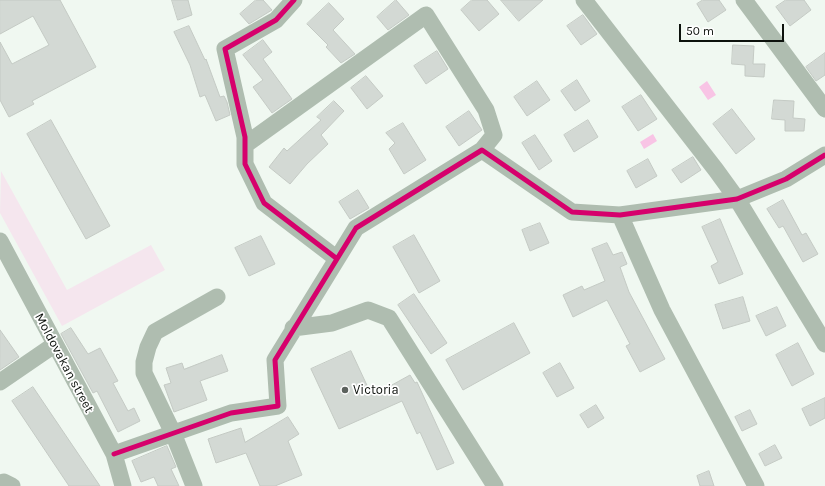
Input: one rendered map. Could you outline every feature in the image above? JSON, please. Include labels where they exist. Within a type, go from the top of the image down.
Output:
[{"type":"street","points":[[294,0],[276,20],[224,49],[245,137],[245,164],[264,203],[336,258]]},
{"type":"street","points":[[584,0],[737,199],[825,344]]},
{"type":"street","points":[[744,0],[825,109]]},
{"type":"street","points":[[114,454],[231,413],[278,406],[275,360],[293,328],[356,228],[482,150],[494,134],[486,110],[426,15],[245,145]]},
{"type":"street","points":[[482,150],[572,212],[620,215],[737,199],[786,179],[825,155]]},
{"type":"street","points":[[620,215],[662,310],[756,486]]},
{"type":"street","name":"Moldovakan street","points":[[0,242],[54,345],[114,454],[122,486]]},
{"type":"street","points":[[194,486],[173,433],[144,373],[144,362],[148,347],[155,332],[217,297]]},
{"type":"street","points":[[293,328],[332,323],[368,310],[388,318],[495,486]]},
{"type":"street","points":[[0,382],[54,345]]},
{"type":"street","points":[[0,483],[4,482],[12,486]]},
{"type":"shaded area","points":[[707,81],[716,95],[708,100],[699,87]]},
{"type":"shaded area","points":[[653,134],[657,141],[644,149],[640,142]]},
{"type":"shaded area","points":[[1,171],[67,290],[151,245],[165,270],[62,326],[0,213]]},
{"type":"building","points":[[0,0],[60,0],[96,67],[32,101],[34,104],[9,117],[0,100],[0,42],[12,64],[49,45],[33,16],[0,34]]},
{"type":"building","points":[[172,0],[188,0],[192,15],[178,20]]},
{"type":"building","points":[[256,0],[263,0],[272,10],[249,24],[240,14]]},
{"type":"building","points":[[396,0],[409,15],[388,30],[377,17]]},
{"type":"building","points":[[472,0],[487,0],[499,14],[479,31],[461,10]]},
{"type":"building","points":[[501,0],[543,0],[519,21]]},
{"type":"building","points":[[703,0],[719,0],[726,10],[708,22],[697,4]]},
{"type":"building","points":[[786,0],[804,0],[811,10],[790,26],[776,7]]},
{"type":"building","points":[[329,3],[344,19],[333,30],[355,54],[341,63],[326,47],[328,45],[307,24]]},
{"type":"building","points":[[583,15],[597,34],[581,45],[567,26]]},
{"type":"building","points":[[189,26],[205,60],[206,59],[220,97],[224,96],[227,102],[230,115],[216,121],[205,95],[200,97],[190,65],[174,32]]},
{"type":"building","points":[[263,40],[272,52],[263,59],[292,99],[272,113],[253,87],[263,80],[243,55]]},
{"type":"building","points":[[733,45],[754,46],[753,64],[765,64],[764,77],[745,76],[745,65],[732,64]]},
{"type":"building","points":[[437,51],[448,69],[426,84],[414,66]]},
{"type":"building","points":[[825,53],[825,75],[816,81],[806,67]]},
{"type":"building","points":[[366,76],[383,96],[367,109],[351,88]]},
{"type":"building","points":[[577,80],[590,101],[575,111],[561,91]]},
{"type":"building","points":[[537,81],[550,100],[527,116],[514,97]]},
{"type":"building","points":[[641,95],[657,119],[638,131],[622,107]]},
{"type":"building","points":[[774,100],[794,101],[793,118],[805,119],[804,131],[785,131],[785,120],[772,119]]},
{"type":"building","points":[[334,101],[344,111],[321,135],[328,144],[307,164],[290,184],[269,167],[284,148],[287,151],[321,120],[317,117]]},
{"type":"building","points":[[732,109],[755,139],[736,154],[713,124]]},
{"type":"building","points":[[469,111],[482,130],[459,146],[446,127]]},
{"type":"building","points":[[51,120],[110,226],[86,239],[27,134]]},
{"type":"building","points":[[588,120],[598,137],[574,152],[564,135]]},
{"type":"building","points":[[403,123],[426,160],[404,174],[389,149],[395,143],[386,133]]},
{"type":"building","points":[[535,135],[552,161],[539,170],[522,143]]},
{"type":"building","points":[[693,157],[701,170],[681,183],[672,170]]},
{"type":"building","points":[[648,159],[657,176],[636,188],[627,171]]},
{"type":"building","points":[[358,190],[369,208],[350,219],[339,202]]},
{"type":"building","points":[[783,200],[802,235],[806,233],[818,254],[803,262],[783,226],[779,228],[767,209]]},
{"type":"building","points":[[720,219],[743,274],[719,284],[711,266],[718,262],[702,227]]},
{"type":"building","points":[[540,223],[549,243],[530,251],[522,230]]},
{"type":"building","points":[[414,235],[440,281],[419,293],[393,247]]},
{"type":"building","points":[[261,236],[275,264],[249,276],[235,248]]},
{"type":"building","points":[[607,243],[613,255],[622,252],[627,264],[620,267],[629,292],[665,359],[640,372],[626,346],[630,344],[607,300],[573,317],[563,295],[582,286],[584,290],[605,281],[592,249]]},
{"type":"building","points":[[414,294],[447,343],[431,354],[398,305]]},
{"type":"building","points":[[743,297],[750,321],[723,329],[715,305]]},
{"type":"building","points":[[777,307],[786,326],[766,336],[756,316]]},
{"type":"building","points":[[514,323],[530,353],[463,390],[446,360]]},
{"type":"building","points":[[71,328],[88,354],[100,348],[118,381],[113,383],[128,411],[134,408],[140,421],[118,432],[97,391],[93,393],[61,334]]},
{"type":"building","points":[[0,330],[19,357],[0,370]]},
{"type":"building","points":[[798,343],[814,374],[792,386],[776,355]]},
{"type":"building","points":[[351,351],[372,396],[410,375],[415,383],[417,382],[454,463],[437,470],[420,432],[417,434],[402,401],[339,429],[311,369]]},
{"type":"building","points":[[222,355],[228,371],[200,381],[207,400],[174,412],[164,385],[171,383],[166,368],[182,363],[184,369]]},
{"type":"building","points":[[560,363],[574,388],[557,397],[543,373]]},
{"type":"building","points":[[33,387],[100,486],[69,486],[12,401]]},
{"type":"building","points":[[825,398],[825,418],[810,426],[802,409]]},
{"type":"building","points":[[596,405],[604,418],[588,428],[580,415]]},
{"type":"building","points":[[750,410],[757,424],[742,431],[735,417]]},
{"type":"building","points":[[288,417],[299,434],[288,441],[302,475],[275,486],[260,486],[246,453],[216,463],[208,439],[241,428],[245,442]]},
{"type":"building","points":[[775,445],[782,458],[765,466],[759,454]]},
{"type":"building","points":[[167,446],[176,467],[171,469],[179,486],[158,486],[154,477],[141,482],[132,461]]},
{"type":"building","points":[[709,471],[714,486],[700,486],[697,476]]},
{"type":"cycle path","points":[[294,0],[276,20],[225,49],[245,137],[245,164],[264,203],[336,258]]},
{"type":"cycle path","points":[[114,454],[231,413],[278,406],[275,360],[356,228],[482,150],[572,212],[620,215],[737,199],[786,179],[825,155]]},
{"type":"place","name":"Victoria","points":[[345,390]]}]
